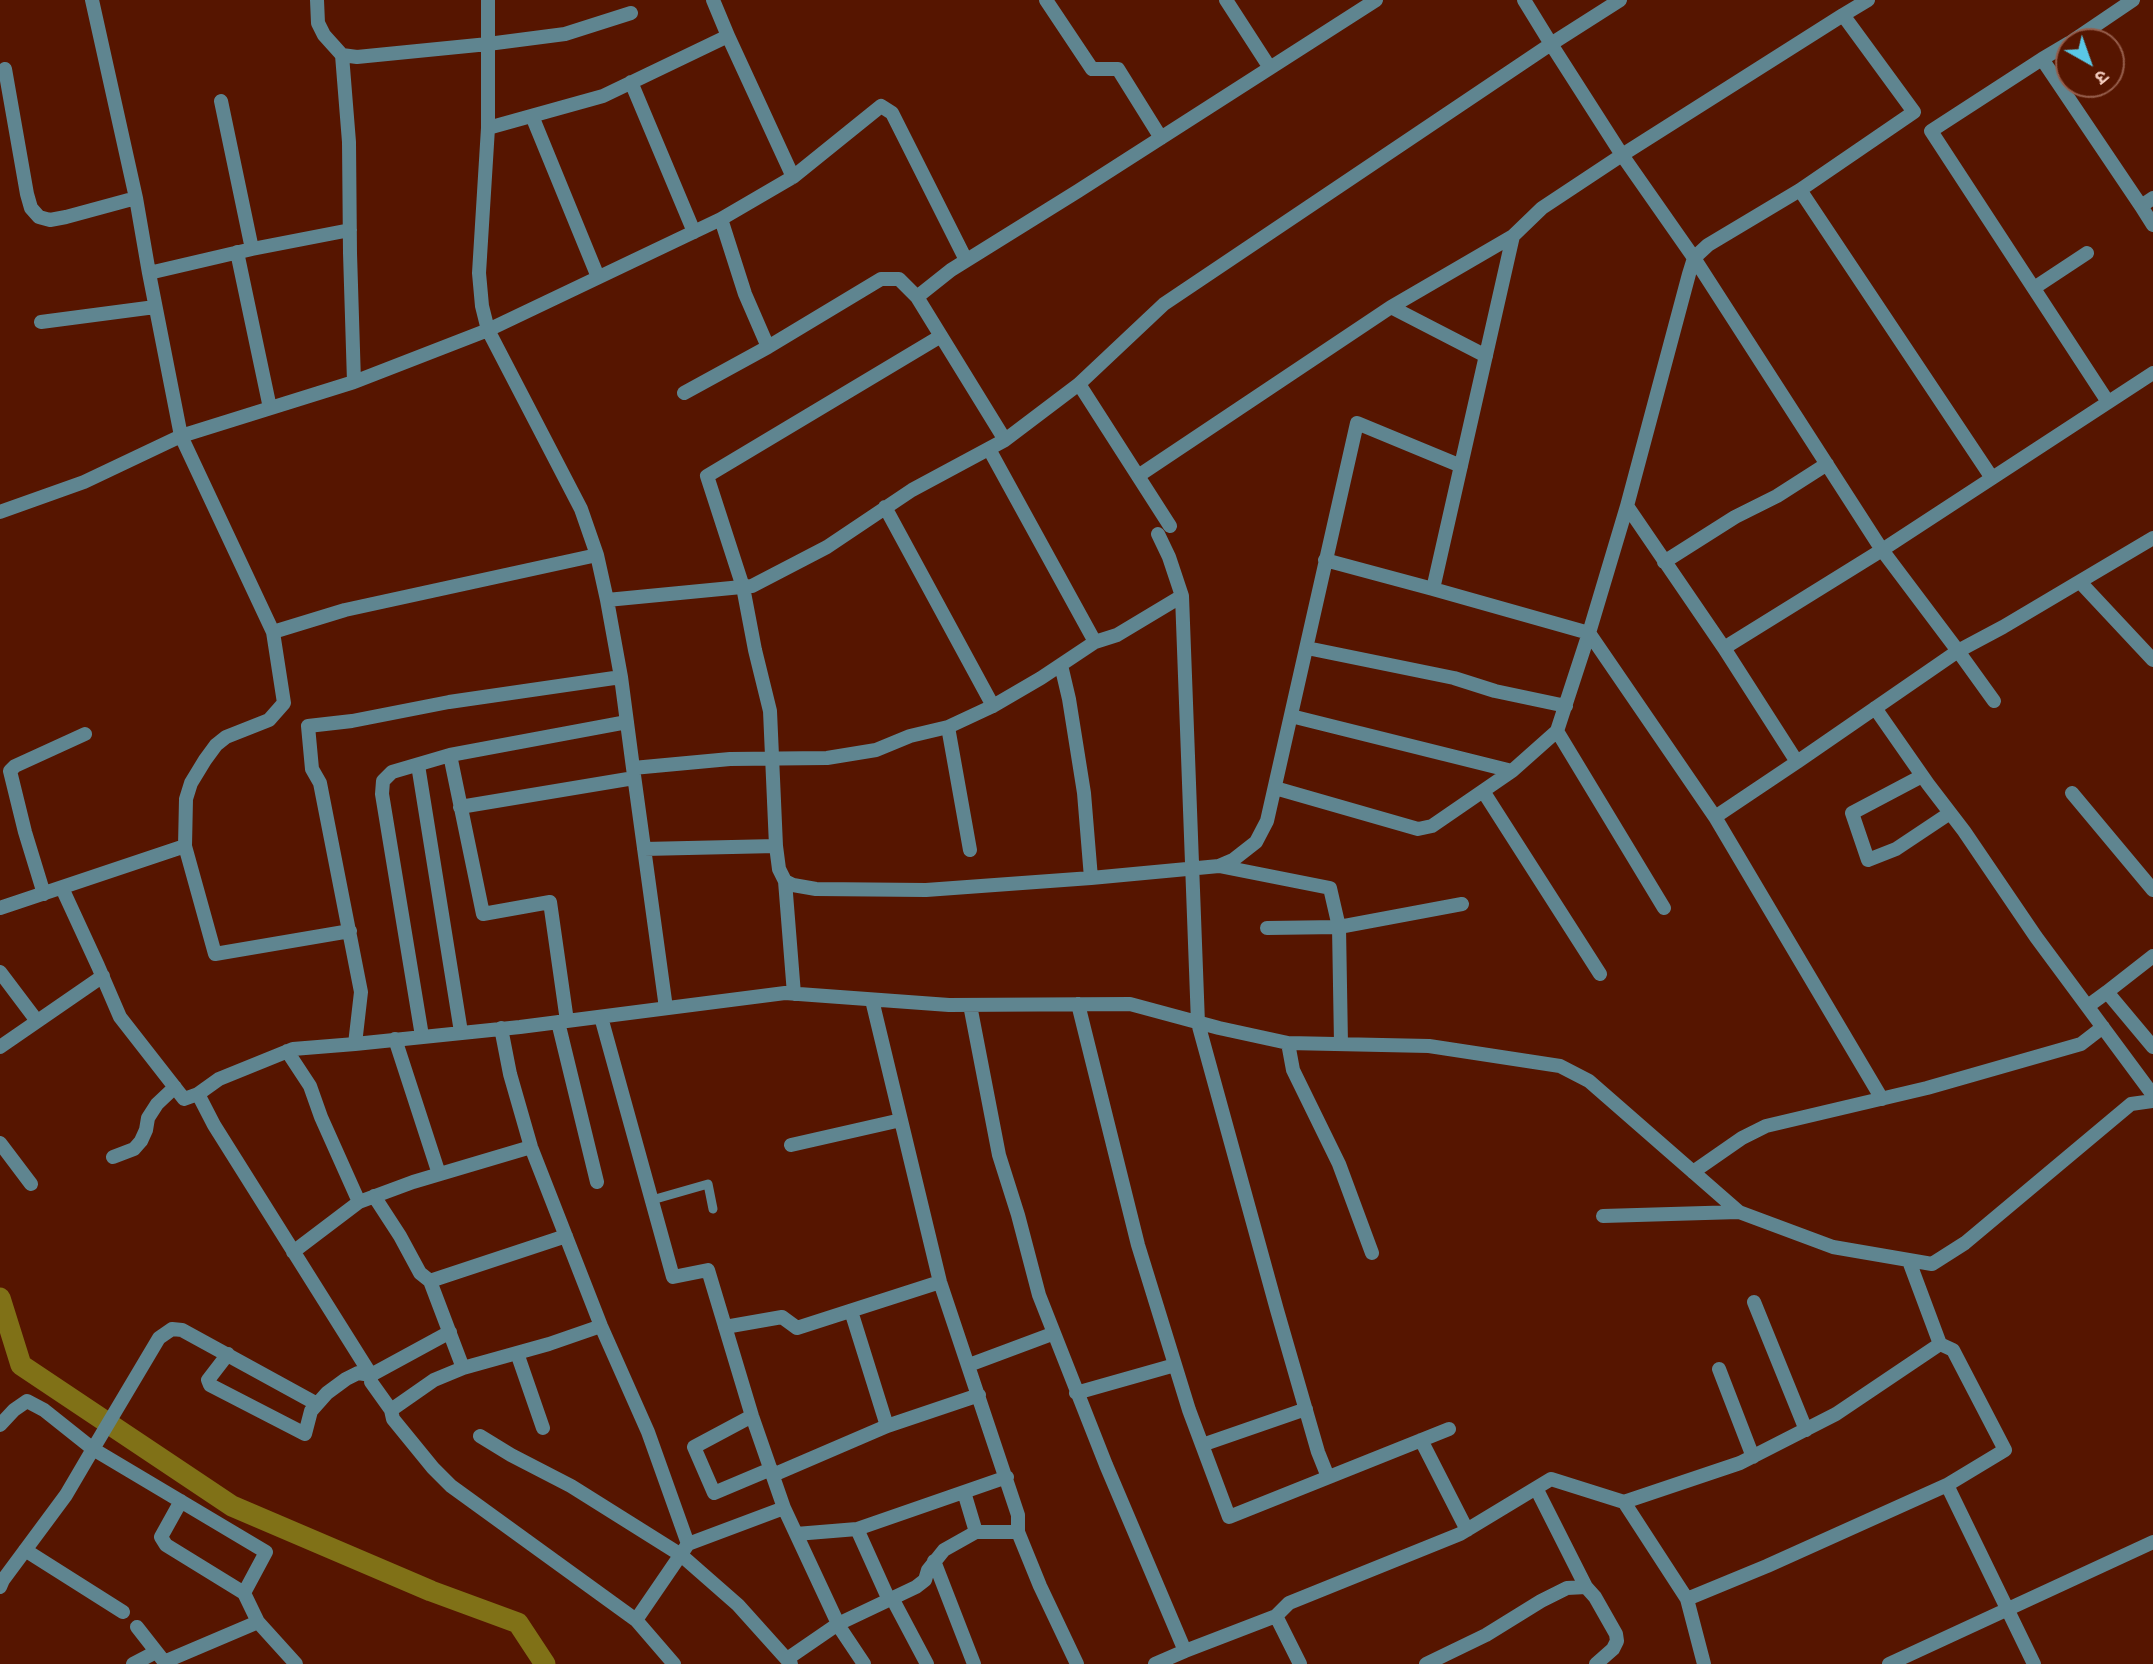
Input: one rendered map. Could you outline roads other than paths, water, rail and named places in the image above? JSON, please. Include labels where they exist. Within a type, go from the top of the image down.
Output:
[{"type":"street","points":[[92,0],[136,198],[181,436],[273,632],[284,703],[269,720],[226,737],[205,760],[191,783],[186,799],[185,846],[215,954],[350,931]]},
{"type":"street","points":[[317,0],[318,23],[324,35],[342,55],[349,142],[354,382]]},
{"type":"street","points":[[488,0],[488,128],[480,273],[482,306],[488,330],[581,509],[597,555],[621,677],[666,1008]]},
{"type":"street","points":[[713,0],[793,177]]},
{"type":"street","points":[[1046,0],[1092,69],[1118,69],[1161,138]]},
{"type":"street","points":[[1226,0],[1270,68]]},
{"type":"street","points":[[917,297],[951,270],[1376,0]]},
{"type":"street","points":[[1524,0],[1622,155],[1694,258],[1882,550],[1994,701]]},
{"type":"street","points":[[607,600],[752,586],[827,547],[912,490],[1005,440],[1079,384],[1164,304],[1550,44],[1620,0]]},
{"type":"street","points":[[1138,476],[1391,307],[1513,236],[1542,208],[1622,155],[1849,8],[1868,0]]},
{"type":"street","points":[[2092,28],[2133,0]]},
{"type":"street","points":[[1849,8],[1914,112],[1931,131],[2108,402]]},
{"type":"street","points":[[342,55],[357,57],[565,34],[631,13]]},
{"type":"street","points":[[488,128],[603,96],[729,36]]},
{"type":"street","points":[[1931,131],[2055,52]]},
{"type":"street","points":[[2042,60],[2147,202],[2153,225]]},
{"type":"street","points":[[5,69],[27,194],[31,208],[40,217],[50,220],[66,217],[136,198]]},
{"type":"street","points":[[631,82],[694,232]]},
{"type":"street","points":[[221,101],[253,249]]},
{"type":"street","points":[[0,512],[84,482],[181,436],[354,382],[488,330],[721,219],[793,177],[881,106],[892,113],[967,260]]},
{"type":"street","points":[[1275,788],[1418,828],[1432,826],[1512,771],[1557,731],[1627,506],[1694,258],[1708,245],[1800,190],[1914,112]]},
{"type":"street","points":[[532,116],[598,277]]},
{"type":"street","points":[[1800,190],[1992,478]]},
{"type":"street","points":[[721,219],[745,294],[768,347]]},
{"type":"street","points":[[149,274],[253,249],[350,230]]},
{"type":"street","points":[[1433,589],[1513,236]]},
{"type":"street","points":[[237,253],[270,408]]},
{"type":"street","points":[[2034,288],[2087,253]]},
{"type":"street","points":[[684,393],[768,347],[881,279],[899,279],[917,297],[1005,440]]},
{"type":"street","points":[[41,322],[155,307]]},
{"type":"street","points":[[1391,307],[1486,356]]},
{"type":"street","points":[[794,994],[785,881],[779,869],[776,846],[770,710],[743,587],[706,476],[941,336]]},
{"type":"street","points":[[1724,648],[1882,550],[2153,373]]},
{"type":"street","points":[[1079,384],[1138,476],[1164,530],[1169,557],[1182,596],[1198,1023],[1318,1452],[1328,1477]]},
{"type":"street","points":[[1219,866],[1233,860],[1256,842],[1267,821],[1357,423],[1461,466]]},
{"type":"street","points":[[989,449],[1095,642]]},
{"type":"street","points":[[1664,562],[1827,464]]},
{"type":"street","points":[[1627,506],[1724,648],[1797,762]]},
{"type":"street","points":[[885,507],[993,706]]},
{"type":"street","points":[[1714,817],[1958,651],[2153,538]]},
{"type":"street","points":[[273,632],[345,610],[597,555]]},
{"type":"street","points":[[1325,560],[1589,633],[1714,817],[1882,1099]]},
{"type":"street","points":[[2080,582],[2153,660]]},
{"type":"street","points":[[460,807],[634,773],[730,759],[827,758],[876,750],[910,736],[948,727],[993,706],[1095,642],[1117,635],[1182,596]]},
{"type":"street","points":[[1307,648],[1454,678],[1496,691],[1566,706]]},
{"type":"street","points":[[1061,665],[1084,793],[1091,878]]},
{"type":"street","points":[[355,1044],[361,992],[320,783],[312,769],[309,726],[621,677]]},
{"type":"street","points":[[1875,708],[2036,937],[2153,1095]]},
{"type":"street","points":[[1291,716],[1512,771]]},
{"type":"street","points":[[422,1036],[382,794],[383,781],[392,772],[450,755],[627,722]]},
{"type":"street","points":[[948,727],[970,850]]},
{"type":"street","points":[[1557,731],[1664,908]]},
{"type":"street","points":[[44,894],[10,771],[15,766],[85,734]]},
{"type":"street","points":[[450,755],[483,914],[550,902],[562,1021],[597,1182]]},
{"type":"street","points":[[418,765],[461,1032]]},
{"type":"street","points":[[1922,776],[1852,813],[1868,860],[1896,849],[1950,813]]},
{"type":"street","points":[[1483,791],[1600,974]]},
{"type":"street","points":[[2072,793],[2153,890]]},
{"type":"street","points":[[0,908],[185,846]]},
{"type":"street","points":[[644,849],[776,846]]},
{"type":"street","points":[[785,881],[816,889],[926,890],[1219,866],[1330,888],[1339,927],[1341,1044]]},
{"type":"street","points":[[62,888],[120,1017],[184,1100],[219,1079],[293,1048],[355,1044],[601,1017],[785,993],[970,1005],[1130,1004],[1198,1023],[1288,1043],[1429,1046],[1560,1066],[1589,1081],[1739,1212],[1833,1247],[1932,1264],[1965,1243],[2131,1104],[2153,1101]]},
{"type":"street","points":[[1267,928],[1339,927],[1462,904]]},
{"type":"street","points":[[2088,1006],[2153,956]]},
{"type":"street","points":[[0,972],[37,1021]]},
{"type":"street","points":[[0,1047],[103,976]]},
{"type":"street","points":[[2106,992],[2153,1046]]},
{"type":"street","points":[[872,1000],[940,1282],[1018,1515],[1018,1532],[1077,1664]]},
{"type":"street","points":[[1078,1004],[1138,1245],[1175,1365],[1229,1517],[1449,1429]]},
{"type":"street","points":[[970,1005],[999,1155],[1039,1295],[1076,1393],[1185,1651]]},
{"type":"street","points":[[601,1017],[673,1277],[708,1270],[752,1416],[784,1508],[838,1624],[864,1664]]},
{"type":"street","points":[[1693,1172],[1742,1138],[1766,1126],[1927,1088],[2081,1044],[2103,1027]]},
{"type":"street","points":[[501,1028],[510,1074],[531,1147],[601,1326],[648,1432],[684,1550]]},
{"type":"street","points":[[395,1039],[439,1174]]},
{"type":"street","points":[[1288,1043],[1293,1070],[1339,1164],[1372,1254]]},
{"type":"street","points":[[287,1051],[310,1086],[359,1202]]},
{"type":"street","points":[[113,1157],[134,1149],[141,1141],[148,1118],[157,1104],[174,1087]]},
{"type":"street","points":[[198,1094],[214,1125],[370,1375],[371,1382],[391,1410],[393,1419],[433,1468],[451,1486],[636,1620],[674,1664]]},
{"type":"street","points":[[792,1145],[901,1121]]},
{"type":"street","points":[[0,1143],[30,1184]]},
{"type":"street","points":[[293,1252],[359,1202],[439,1174],[531,1147]]},
{"type":"street","points":[[374,1196],[400,1236],[415,1266],[430,1281],[463,1368]]},
{"type":"street","points":[[1603,1216],[1739,1212]]},
{"type":"street","points":[[430,1281],[566,1236]]},
{"type":"street","points":[[1687,1599],[1768,1566],[1947,1485],[2006,1450],[1953,1350],[1940,1344],[1909,1261]]},
{"type":"street","points":[[725,1327],[782,1317],[797,1328],[940,1282]]},
{"type":"street","points":[[1754,1302],[1806,1430]]},
{"type":"street","points":[[851,1311],[887,1426]]},
{"type":"street","points":[[391,1410],[434,1380],[463,1368],[601,1326]]},
{"type":"street","points":[[0,1587],[66,1494],[159,1338],[172,1329],[182,1330],[317,1404]]},
{"type":"street","points":[[228,1354],[208,1380],[210,1385],[305,1434],[311,1411],[327,1393],[358,1373],[370,1375],[450,1332]]},
{"type":"street","points":[[969,1365],[1052,1334]]},
{"type":"street","points":[[1155,1664],[1276,1616],[1289,1603],[1467,1530],[1551,1479],[1624,1502],[1740,1463],[1836,1414],[1940,1344]]},
{"type":"street","points":[[517,1353],[543,1428]]},
{"type":"street","points":[[1076,1393],[1175,1365]]},
{"type":"street","points":[[1719,1370],[1753,1457]]},
{"type":"street","points":[[752,1416],[694,1447],[714,1493],[887,1426],[979,1395]]},
{"type":"street","points":[[0,1425],[27,1401],[96,1443],[181,1501],[266,1552],[244,1593]]},
{"type":"street","points":[[1202,1445],[1306,1409]]},
{"type":"street","points":[[480,1436],[684,1550],[789,1662],[838,1624],[916,1587],[925,1580],[928,1570],[944,1550],[976,1532],[1018,1532]]},
{"type":"street","points":[[1420,1440],[1467,1530]]},
{"type":"street","points":[[796,1534],[858,1529],[1006,1477]]},
{"type":"street","points":[[1947,1485],[2034,1664]]},
{"type":"street","points":[[1536,1488],[1586,1587],[1595,1597],[1616,1634],[1617,1641],[1613,1649],[1596,1664]]},
{"type":"street","points":[[964,1492],[976,1532]]},
{"type":"street","points":[[181,1501],[161,1537],[166,1545],[244,1593],[258,1622],[296,1664]]},
{"type":"street","points":[[1624,1502],[1687,1599],[1704,1664]]},
{"type":"street","points":[[636,1620],[684,1550],[784,1508]]},
{"type":"street","points":[[858,1529],[890,1599],[927,1664]]},
{"type":"street","points":[[1889,1664],[2153,1542]]},
{"type":"street","points":[[25,1550],[123,1612]]},
{"type":"street","points":[[934,1561],[974,1664]]},
{"type":"street","points":[[1426,1664],[1486,1635],[1567,1588],[1586,1587]]},
{"type":"street","points":[[1276,1616],[1300,1664]]},
{"type":"street","points":[[133,1664],[162,1659],[258,1622]]},
{"type":"street","points":[[136,1627],[162,1659]]},
{"type":"lane","points":[[652,1200],[708,1184],[713,1209]]},
{"type":"waterway","points":[[0,1298],[21,1365],[232,1506],[431,1591],[518,1623],[545,1664]]}]
